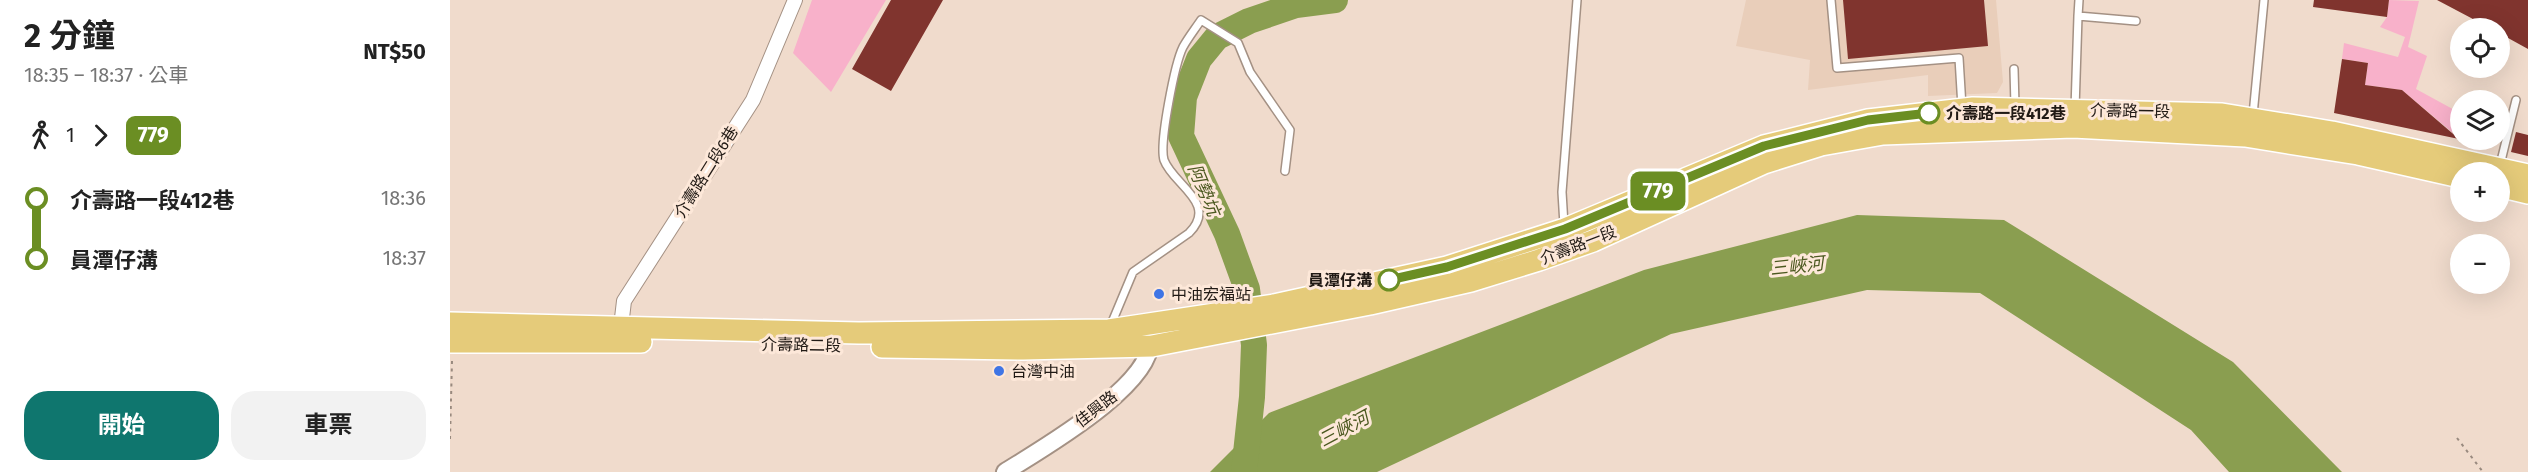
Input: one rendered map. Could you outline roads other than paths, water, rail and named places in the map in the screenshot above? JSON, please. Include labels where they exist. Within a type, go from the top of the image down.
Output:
[{"type":"main road","name":"介壽路一段","points":[[1152,346],[1206,337],[1275,314],[1447,267],[1568,239],[1764,146],[1868,120],[1962,109],[2015,109],[2074,118],[2245,136],[2358,154],[2450,175]]},
{"type":"main road","name":"介壽路一段","points":[[1568,239],[1593,241],[1764,163],[1821,145],[1883,134],[2074,118],[2222,114],[2253,118],[2450,165]]},
{"type":"main road","name":"介壽路一段","points":[[2510,176],[2528,175]]},
{"type":"main road","name":"介壽路一段","points":[[2510,183],[2528,193]]},
{"type":"main road","name":"介壽路一段","points":[[1146,323],[1211,314],[1275,314]]},
{"type":"main road","name":"介壽路二段","points":[[451,336],[1109,330],[1146,323]]},
{"type":"main road","name":"介壽路二段","points":[[620,334],[1023,349],[1152,346]]},
{"type":"street","name":"介壽路二段6巷","points":[[620,334],[624,301],[753,100],[795,0]]},
{"type":"street","points":[[1146,323],[1152,346]]},
{"type":"street","name":"佳興路","points":[[1005,472],[1112,398],[1142,368],[1152,346]]},
{"type":"lane","points":[[1568,239],[1562,192],[1577,0]]},
{"type":"lane","points":[[1831,0],[1837,68],[1959,58],[1962,109]]},
{"type":"lane","points":[[2074,118],[2079,0]]},
{"type":"lane","points":[[2253,118],[2265,0]]},
{"type":"lane","points":[[2078,16],[2136,21]]},
{"type":"lane","points":[[1109,330],[1133,272],[1189,232],[1197,225],[1200,215],[1195,200],[1164,160],[1163,134],[1182,48],[1201,20],[1238,43],[1250,72],[1290,130],[1285,171]]},
{"type":"lane","points":[[2014,69],[2015,109]]},
{"type":"lane","points":[[2502,162],[2516,100]]},
{"type":"water","name":"三峽河","points":[[1857,215],[2004,220],[2233,362],[2342,472],[2229,472],[2191,430],[1980,293],[1867,290],[1671,334],[1377,472],[1210,472],[1269,413],[1644,270]]},
{"type":"waterway","name":"阿勢坑","points":[[1244,472],[1252,397],[1254,345],[1247,289],[1227,234],[1181,136],[1184,97],[1199,59],[1217,37],[1249,21],[1296,5],[1335,0]]},
{"type":"place","name":"介壽路一段412巷","points":[[1929,113]]},
{"type":"place","name":"員潭仔溝","points":[[1389,280]]},
{"type":"place","name":"中油宏福站","points":[[1159,294]]},
{"type":"place","name":"台灣中油","points":[[999,371]]}]
